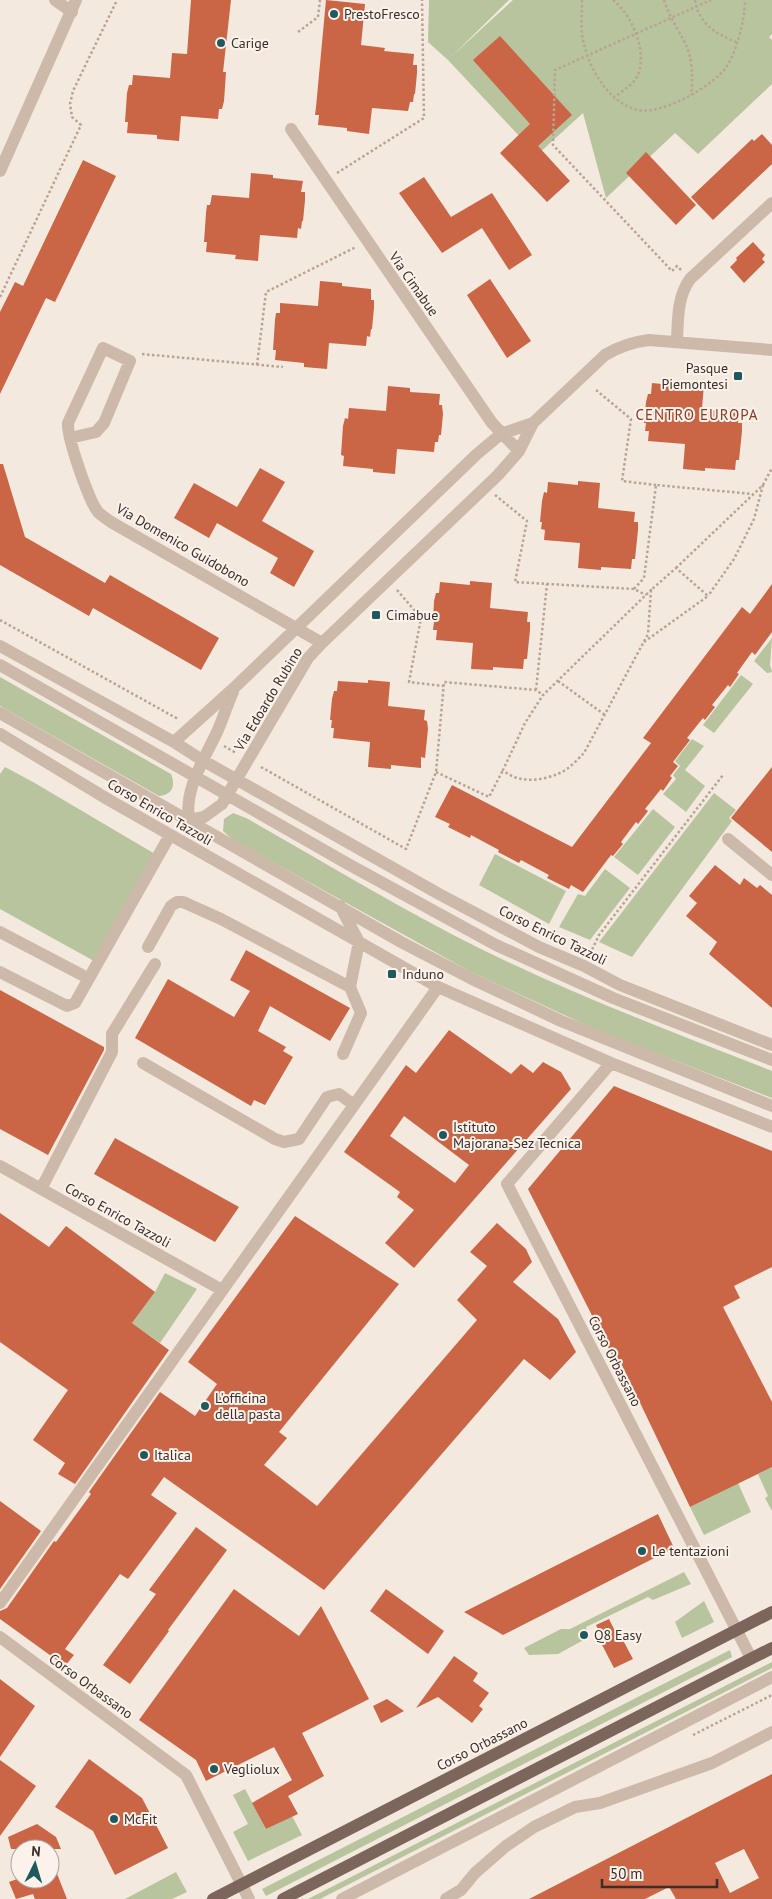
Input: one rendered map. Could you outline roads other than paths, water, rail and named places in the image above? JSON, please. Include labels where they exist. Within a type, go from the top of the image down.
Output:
[{"type":"main road","name":"Corso Orbassano","points":[[213,1899],[772,1612]]},
{"type":"main road","points":[[283,1899],[772,1648]]},
{"type":"street","points":[[0,171],[74,6],[55,0]]},
{"type":"street","name":"Via Cimabue","points":[[291,129],[492,423],[519,451]]},
{"type":"street","points":[[677,341],[681,296],[690,279],[772,203]]},
{"type":"street","name":"Via Edoardo Rubino","points":[[234,688],[196,776],[188,801],[189,820],[204,817],[214,811],[228,794],[308,658],[322,642],[485,487],[519,451],[533,423],[592,365],[618,347],[632,342],[650,340],[772,350]]},
{"type":"street","name":"Via Domenico Guidobono","points":[[70,438],[96,432],[104,424],[130,361],[102,348],[70,417],[68,429],[70,438],[90,496],[98,512],[111,522],[322,642]]},
{"type":"street","name":"Via Edoardo Rubino","points":[[174,742],[234,688],[456,474],[501,434],[533,423]]},
{"type":"street","name":"Corso Enrico Tazzoli","points":[[0,646],[174,742],[202,760],[439,894],[539,947],[584,966],[620,986],[772,1045]]},
{"type":"street","points":[[0,665],[452,922],[546,969],[613,998],[772,1060]]},
{"type":"street","name":"Corso Enrico Tazzoli","points":[[0,713],[438,962],[498,993],[561,1021],[772,1106]]},
{"type":"street","name":"Corso Enrico Tazzoli","points":[[0,734],[170,835],[438,986],[611,1063],[772,1128]]},
{"type":"street","points":[[331,832],[348,864]]},
{"type":"street","points":[[0,972],[67,1006],[75,1003],[170,835]]},
{"type":"street","points":[[728,839],[772,875]]},
{"type":"street","points":[[148,947],[171,906],[177,902],[183,902],[221,919],[350,987]]},
{"type":"street","points":[[340,906],[359,942],[350,987],[361,1013],[343,1054]]},
{"type":"street","points":[[0,932],[82,975]]},
{"type":"street","points":[[41,1189],[112,1052],[112,1034],[155,964]]},
{"type":"street","points":[[0,1603],[438,986]]},
{"type":"street","name":"Corso Enrico Tazzoli","points":[[508,1018],[561,1021]]},
{"type":"street","points":[[143,1063],[275,1139],[284,1142],[299,1139],[327,1096],[339,1094],[354,1104]]},
{"type":"street","name":"Corso Orbassano","points":[[611,1063],[508,1184],[751,1658]]},
{"type":"street","name":"Corso Enrico Tazzoli","points":[[0,1166],[222,1290]]},
{"type":"street","name":"Corso Orbassano","points":[[0,1637],[186,1775],[249,1899]]},
{"type":"street","points":[[342,1899],[772,1677]]},
{"type":"street","points":[[446,1899],[461,1890],[475,1872],[506,1846],[534,1827],[576,1807],[600,1803],[712,1763],[772,1732]]},
{"type":"place","name":"PrestoFresco","points":[[334,14]]},
{"type":"place","name":"Carige","points":[[221,43]]},
{"type":"place","name":"Pasque Piemontesi","points":[[738,376]]},
{"type":"place","name":"Cimabue","points":[[376,615]]},
{"type":"place","name":"Induno","points":[[392,974]]},
{"type":"place","name":"Istituto Majorana-Sez Tecnica","points":[[443,1135]]},
{"type":"place","name":"L'officina della pasta","points":[[205,1406]]},
{"type":"place","name":"Italica","points":[[144,1455]]},
{"type":"place","name":"Le tentazioni","points":[[642,1551]]},
{"type":"place","name":"Q8 Easy","points":[[584,1635]]},
{"type":"place","name":"Vegliolux","points":[[214,1769]]},
{"type":"place","name":"McFit","points":[[114,1819]]},
{"type":"district","name":"CENTRO EUROPA","points":[[697,414]]}]
